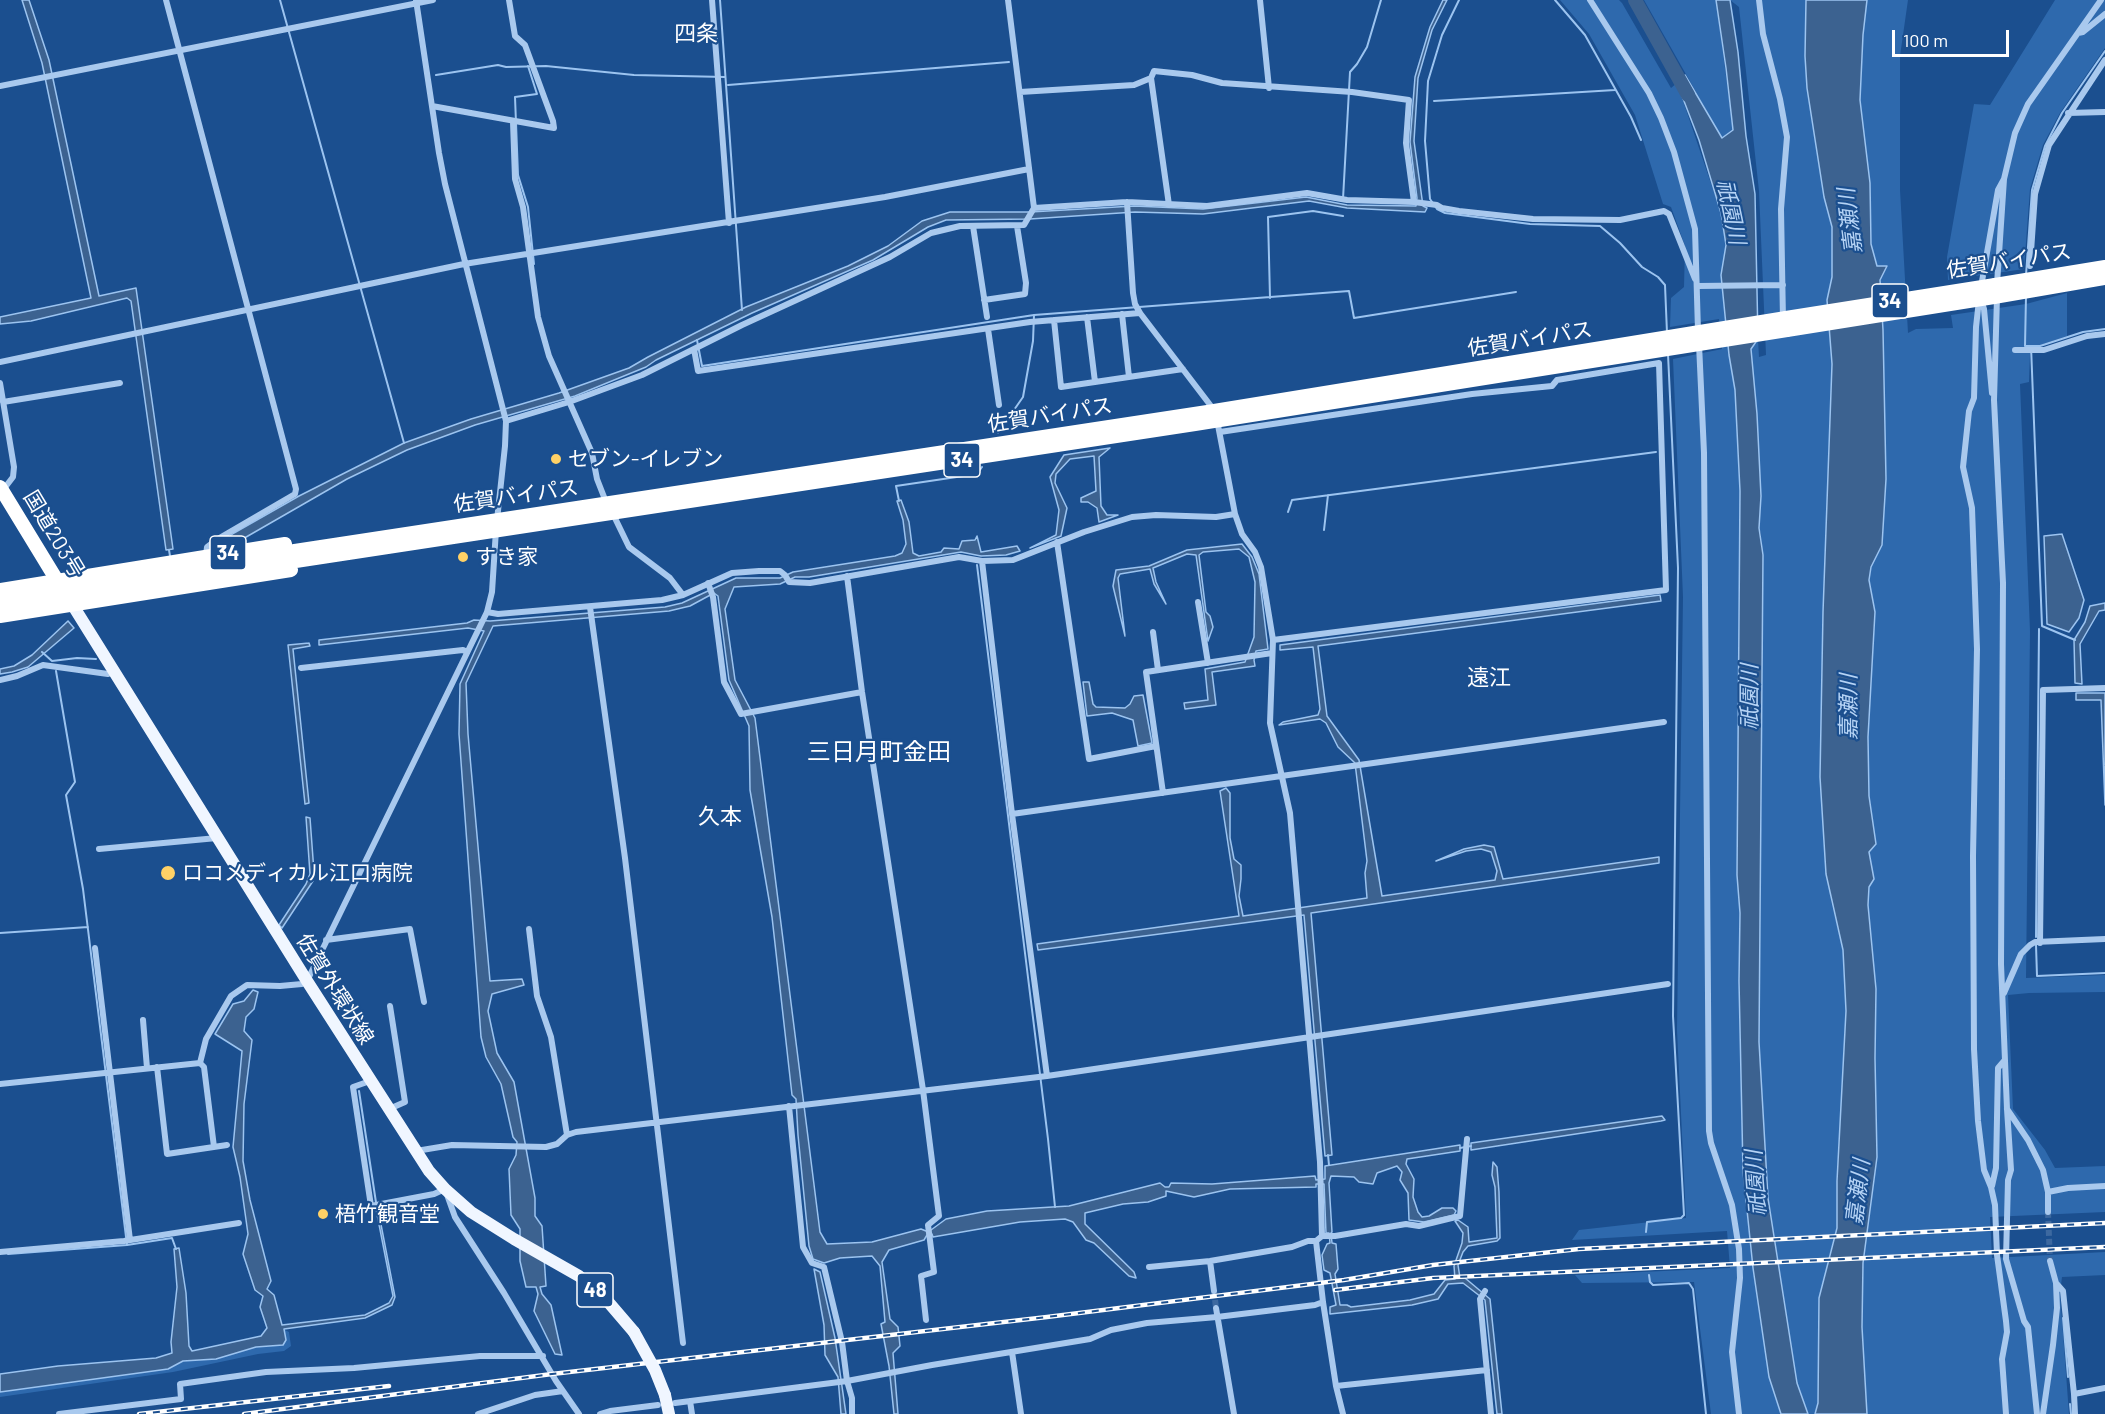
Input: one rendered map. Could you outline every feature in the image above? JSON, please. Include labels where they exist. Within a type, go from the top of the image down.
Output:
[{"type":"highway","name":"佐賀バイパス","points":[[0,597],[276,559],[1217,421],[1522,367],[1997,290],[2105,267]]},
{"type":"highway","name":"佐賀バイパス","points":[[1997,290],[2105,278]]},
{"type":"highway","name":"国道203号","points":[[1,488],[72,604]]},
{"type":"highway","name":"34","points":[[57,580],[372,532],[400,540]]},
{"type":"highway","name":"34","points":[[72,604],[372,557],[400,540]]},
{"type":"highway","name":"佐賀バイパス","points":[[0,608],[276,559]]},
{"type":"highway","points":[[0,590],[57,580]]},
{"type":"highway","points":[[0,616],[72,604]]},
{"type":"main road","name":"佐賀外環状線","points":[[72,604],[416,1152],[445,1189],[471,1212],[579,1276],[604,1297],[634,1332],[655,1370],[667,1404]]},
{"type":"street","points":[[166,0],[296,489],[295,494],[216,540],[207,547],[206,556]]},
{"type":"street","points":[[0,86],[416,1],[433,0]]},
{"type":"street","points":[[432,106],[516,123],[554,128],[525,45],[515,36],[509,0]]},
{"type":"street","points":[[712,0],[729,223]]},
{"type":"street","points":[[984,300],[1025,294],[1021,225],[1034,208],[1008,0]]},
{"type":"street","points":[[1260,0],[1269,88]]},
{"type":"street","points":[[1590,0],[1649,93],[1662,118],[1677,161],[1695,229],[1704,453],[1709,1131],[1732,1205],[1739,1249],[1740,1278],[1732,1353],[1738,1414]]},
{"type":"street","points":[[1759,0],[1763,34],[1787,137],[1781,209],[1783,325]]},
{"type":"street","points":[[2037,1414],[2028,1327],[2024,1321],[2006,1259],[2008,1180],[2011,1170],[2002,996],[2003,583],[1994,400],[1997,290],[2004,179],[2015,133],[2028,104],[2101,0]]},
{"type":"street","points":[[200,1063],[206,1039],[231,996],[247,986],[302,984],[307,981],[487,612],[492,592],[506,421],[439,153],[416,1]]},
{"type":"street","points":[[2077,33],[2083,32],[2105,14]]},
{"type":"street","points":[[2030,266],[2035,194],[2049,145],[2105,60]]},
{"type":"street","points":[[1169,205],[1151,78],[1154,71],[1191,75],[1222,84],[1352,92],[1409,100],[1406,143],[1414,202]]},
{"type":"street","points":[[1020,92],[1134,85],[1151,78]]},
{"type":"street","points":[[2068,113],[2105,112]]},
{"type":"street","points":[[516,123],[515,178],[523,207],[538,316],[549,356],[592,453],[597,479],[629,547],[670,578],[683,594]]},
{"type":"street","points":[[0,363],[465,264],[885,197],[1029,169]]},
{"type":"street","points":[[2004,179],[1998,190],[1980,293],[1976,327],[1974,398],[1969,411],[1963,467],[1972,508],[1977,649],[1973,856],[1974,1049],[1978,1121],[1984,1170],[1992,1186],[1995,1205],[1996,1255],[2007,1332],[2001,1359],[2006,1414]]},
{"type":"street","points":[[1034,208],[1127,202],[1208,206],[1307,193],[1344,199],[1437,204],[1442,208],[1459,211],[1533,219],[1620,220],[1664,211],[1669,214],[1698,286]]},
{"type":"street","points":[[1127,202],[1132,293],[1135,304],[1183,369],[1217,421],[1235,514],[1242,534],[1255,552],[1261,567],[1273,640],[1270,723],[1290,813],[1311,1036],[1324,1236]]},
{"type":"street","points":[[506,421],[569,402],[642,375],[890,257],[931,233],[946,228],[973,225],[1021,225]]},
{"type":"street","points":[[973,225],[987,317]]},
{"type":"street","points":[[1698,286],[1783,285]]},
{"type":"street","points":[[1980,293],[1984,309],[1990,387],[1994,400]]},
{"type":"street","points":[[694,349],[698,371],[1037,321],[1140,313]]},
{"type":"street","points":[[1122,314],[1129,377]]},
{"type":"street","points":[[1087,317],[1095,382]]},
{"type":"street","points":[[1054,320],[1061,387],[1183,369]]},
{"type":"street","points":[[988,329],[999,405]]},
{"type":"street","points":[[2015,350],[2044,350],[2087,336],[2105,334]]},
{"type":"street","points":[[1217,421],[1552,386],[1557,380],[1659,363],[1666,590],[1273,640]]},
{"type":"street","points":[[0,383],[14,467],[13,477],[1,488]]},
{"type":"street","points":[[3,402],[120,383]]},
{"type":"street","points":[[487,612],[498,614],[591,610],[663,600],[709,585],[732,573],[759,570],[780,571],[789,582],[810,583],[959,557],[982,561],[1013,560],[1084,531],[1132,517],[1155,515],[1216,517],[1235,514]]},
{"type":"street","points":[[1057,542],[1089,759],[1156,746]]},
{"type":"street","points":[[982,561],[1012,814],[1047,1076]]},
{"type":"street","points":[[847,576],[862,692],[923,1090],[939,1216],[928,1225],[934,1272],[921,1276],[926,1320]]},
{"type":"street","points":[[709,585],[713,597],[724,682],[741,714],[862,692]]},
{"type":"street","points":[[1198,602],[1208,663]]},
{"type":"street","points":[[591,610],[624,858],[683,1343]]},
{"type":"street","points":[[1153,632],[1158,670]]},
{"type":"street","points":[[301,668],[463,650],[467,652]]},
{"type":"street","points":[[1162,793],[1146,672],[1272,653]]},
{"type":"street","points":[[0,680],[17,676],[43,665],[108,674],[113,672]]},
{"type":"street","points":[[2040,943],[2043,690],[2105,688]]},
{"type":"street","points":[[1012,814],[1664,722]]},
{"type":"street","points":[[99,849],[217,838]]},
{"type":"street","points":[[326,940],[410,929],[424,1002]]},
{"type":"street","points":[[529,929],[537,996],[550,1037],[567,1136]]},
{"type":"street","points":[[2002,996],[2021,954],[2035,942],[2105,939]]},
{"type":"street","points":[[95,948],[111,1072],[127,1241]]},
{"type":"street","points":[[416,1152],[452,1145],[529,1147],[557,1144],[576,1132],[1037,1078],[1668,984]]},
{"type":"street","points":[[389,1110],[405,1102],[390,1006]]},
{"type":"street","points":[[143,1020],[147,1068]]},
{"type":"street","points":[[1992,1186],[1996,1168],[1998,1068],[2005,1060]]},
{"type":"street","points":[[0,1084],[200,1063],[204,1066],[214,1147]]},
{"type":"street","points":[[157,1067],[166,1154],[227,1145]]},
{"type":"street","points":[[370,1080],[353,1087],[371,1206],[434,1194],[445,1189],[455,1217],[543,1356],[562,1391],[579,1414]]},
{"type":"street","points":[[792,1106],[803,1247],[812,1263],[824,1267],[842,1342],[842,1382],[852,1398],[852,1414]]},
{"type":"street","points":[[2007,1109],[2028,1140],[2043,1170],[2048,1192],[2048,1212]]},
{"type":"street","points":[[1149,1267],[1210,1261],[1292,1247],[1308,1241],[1316,1241],[1324,1236],[1406,1224],[1419,1226],[1460,1215],[1466,1144]]},
{"type":"street","points":[[2048,1192],[2068,1188],[2105,1186]]},
{"type":"street","points":[[0,1252],[127,1241],[239,1223]]},
{"type":"street","points":[[1316,1241],[1336,1386],[1343,1414]]},
{"type":"street","points":[[1210,1261],[1214,1291]]},
{"type":"street","points":[[2043,1414],[2057,1308],[2056,1283],[2050,1261]]},
{"type":"street","points":[[2056,1283],[2063,1291],[2075,1414]]},
{"type":"street","points":[[1485,1291],[1480,1299],[1491,1414]]},
{"type":"street","points":[[600,1414],[842,1382],[1090,1339],[1111,1330],[1146,1323],[1217,1317],[1315,1305],[1323,1302]]},
{"type":"street","points":[[1216,1308],[1234,1414]]},
{"type":"street","points":[[1012,1352],[1020,1414]]},
{"type":"street","points":[[59,1414],[181,1399],[180,1384],[266,1372],[354,1368],[480,1356],[543,1356]]},
{"type":"street","points":[[1336,1386],[1487,1370]]},
{"type":"street","points":[[2074,1394],[2105,1388]]},
{"type":"street","points":[[478,1414],[535,1395],[562,1391]]},
{"type":"street","points":[[690,1401],[692,1414]]},
{"type":"shaded area","points":[[1560,0],[1619,0],[1622,3],[1671,88],[1677,83],[1721,213],[1726,245],[1721,275],[1735,390],[1740,491],[1737,875],[1740,913],[1743,1171],[1753,1268],[1769,1377],[1781,1414],[1711,1414],[1694,1282],[1582,1283],[1575,1275],[1730,1268],[1727,1231],[1572,1240],[1579,1230],[1686,1218],[1677,1030],[1683,597],[1673,359],[1722,349],[1719,319],[1670,327],[1671,298],[1684,287],[1685,246],[1671,207],[1663,204],[1635,115],[1589,34]]},
{"type":"shaded area","points":[[1644,0],[1716,0],[1733,129],[1722,138]]},
{"type":"shaded area","points":[[1730,0],[1806,0],[1807,88],[1824,197],[1832,227],[1832,277],[1827,300],[1832,364],[1820,777],[1831,901],[1843,950],[1846,1011],[1837,1181],[1837,1228],[1827,1264],[1818,1403],[1815,1414],[1808,1414],[1797,1383],[1768,1198],[1759,1042],[1763,616],[1759,528],[1761,496],[1751,349],[1758,339],[1759,357],[1766,355],[1759,191],[1739,7]]},
{"type":"shaded area","points":[[1867,0],[1908,0],[1900,56],[1900,190],[1908,333],[1916,329],[1953,328],[1951,315],[2026,304],[2067,293],[2067,336],[2040,345],[2030,354],[2029,382],[2020,384],[2030,631],[2026,978],[2105,975],[2105,992],[2008,995],[2013,1109],[2045,1150],[2055,1168],[2105,1166],[2105,1212],[1990,1217],[1992,1258],[2105,1252],[2105,1275],[2062,1277],[2060,1293],[2069,1414],[1867,1414],[1862,1327],[1863,1263],[1877,1157],[1876,989],[1868,905],[1869,886],[1874,879],[1869,852],[1876,844],[1869,796],[1868,737],[1875,612],[1869,580],[1871,567],[1882,545],[1886,479],[1880,280],[1887,267],[1877,266],[1871,244],[1870,183],[1860,100]]},
{"type":"shaded area","points":[[2055,0],[2105,0],[2105,48],[2060,113],[2043,145],[2030,189],[2024,269],[1948,280],[1947,257],[1974,104],[1990,105]]},
{"type":"shaded area","points":[[283,1329],[289,1332],[291,1346],[284,1351],[258,1354],[173,1372],[0,1397],[0,1392],[167,1369],[183,1361],[216,1359],[256,1347],[283,1345]]},
{"type":"water","points":[[22,0],[29,0],[49,60],[99,296],[136,288],[173,549],[166,550],[131,301],[127,298],[31,321],[0,324],[0,317],[91,298],[42,63]]},
{"type":"water","points":[[1443,0],[1447,0],[1432,30],[1418,78],[1414,141],[1423,206],[1427,208],[1425,212],[1347,208],[1309,201],[1203,214],[1135,212],[1030,219],[946,220],[928,227],[873,260],[752,313],[646,367],[575,396],[475,425],[407,450],[347,479],[234,544],[215,547],[234,533],[299,496],[404,443],[629,368],[746,307],[848,266],[888,246],[922,221],[950,212],[1030,212],[1134,206],[1203,209],[1306,197],[1347,205],[1416,206],[1410,142],[1415,77],[1430,27]]},
{"type":"water","points":[[1716,0],[1730,0],[1755,194],[1758,339],[1751,349],[1761,496],[1759,528],[1763,555],[1759,1042],[1768,1198],[1797,1383],[1808,1414],[1781,1414],[1769,1377],[1753,1268],[1743,1171],[1740,913],[1737,875],[1740,491],[1735,390],[1721,275],[1726,245],[1721,213],[1699,140],[1677,83],[1685,75],[1722,138],[1733,130]]},
{"type":"water","name":"嘉瀬川","points":[[1806,0],[1867,0],[1860,100],[1870,183],[1871,244],[1877,266],[1887,266],[1880,280],[1886,479],[1882,545],[1871,567],[1869,580],[1875,612],[1868,737],[1869,796],[1876,844],[1869,852],[1874,879],[1869,887],[1868,905],[1876,989],[1877,1157],[1863,1263],[1862,1327],[1867,1414],[1815,1414],[1818,1403],[1819,1298],[1837,1228],[1837,1181],[1846,1011],[1843,950],[1826,874],[1820,777],[1832,364],[1827,300],[1832,277],[1832,227],[1824,197],[1807,88]]},
{"type":"water","points":[[1110,448],[1099,457],[1101,506],[1107,515],[1118,515],[1099,522],[1097,508],[1088,502],[1081,502],[1081,498],[1096,491],[1094,456],[1070,459],[1056,474],[1055,483],[1067,508],[1061,536],[1030,548],[1056,535],[1059,510],[1050,477],[1064,455]]},
{"type":"water","points":[[901,500],[909,522],[913,553],[919,556],[941,552],[944,548],[959,549],[962,541],[975,540],[977,536],[981,552],[1017,546],[1020,551],[1006,555],[981,556],[961,552],[809,577],[795,577],[780,584],[734,587],[725,609],[735,680],[755,718],[820,1232],[827,1244],[872,1242],[921,1229],[931,1230],[946,1219],[987,1211],[1069,1206],[1160,1183],[1169,1187],[1171,1183],[1212,1184],[1315,1176],[1316,1180],[1325,1179],[1325,1166],[1460,1145],[1460,1151],[1407,1159],[1406,1164],[1414,1179],[1413,1197],[1422,1217],[1429,1216],[1442,1208],[1453,1208],[1456,1211],[1454,1215],[1424,1222],[1409,1220],[1408,1193],[1400,1180],[1402,1172],[1397,1166],[1377,1173],[1373,1184],[1359,1182],[1354,1177],[1331,1176],[1329,1183],[1331,1233],[1332,1243],[1336,1244],[1338,1269],[1335,1274],[1340,1305],[1351,1307],[1410,1300],[1434,1294],[1445,1280],[1455,1279],[1454,1266],[1463,1233],[1455,1221],[1458,1220],[1468,1227],[1469,1242],[1497,1238],[1493,1162],[1497,1167],[1500,1238],[1497,1241],[1468,1246],[1458,1265],[1460,1278],[1465,1278],[1490,1299],[1502,1414],[1497,1414],[1485,1300],[1463,1283],[1448,1284],[1438,1299],[1412,1305],[1330,1314],[1330,1307],[1336,1305],[1330,1273],[1324,1270],[1322,1255],[1327,1244],[1330,1243],[1329,1233],[1326,1233],[1324,1184],[1316,1184],[1316,1187],[1230,1189],[1194,1197],[1166,1191],[1166,1196],[1148,1202],[1123,1204],[1085,1213],[1085,1224],[1134,1272],[1136,1278],[1129,1276],[1094,1243],[1086,1240],[1073,1222],[1065,1219],[1020,1222],[933,1237],[932,1234],[927,1235],[924,1240],[889,1250],[882,1262],[890,1319],[898,1327],[900,1346],[893,1353],[898,1414],[894,1414],[889,1366],[881,1324],[885,1322],[880,1266],[872,1256],[840,1258],[824,1263],[813,1259],[809,1246],[796,1099],[792,1095],[772,917],[750,790],[749,726],[729,680],[718,596],[714,593],[690,606],[669,611],[493,626],[466,683],[468,734],[490,981],[522,979],[524,985],[492,994],[488,1011],[497,1053],[514,1082],[535,1198],[535,1216],[542,1226],[546,1286],[540,1287],[542,1294],[551,1305],[562,1355],[555,1354],[534,1311],[538,1294],[536,1287],[526,1287],[520,1261],[520,1229],[511,1215],[509,1169],[516,1155],[517,1142],[513,1137],[501,1084],[486,1057],[481,1037],[459,734],[460,684],[484,631],[468,628],[319,645],[319,640],[467,623],[474,620],[490,621],[665,607],[682,603],[736,578],[780,578],[793,572],[895,556],[902,553],[906,544],[903,520],[897,501]]},
{"type":"water","points":[[2062,534],[2084,600],[2079,618],[2069,632],[2047,624],[2044,536]]},
{"type":"water","points":[[1242,544],[1252,557],[1259,574],[1268,649],[1256,651],[1255,666],[1212,672],[1216,705],[1185,709],[1184,703],[1208,700],[1205,669],[1245,662],[1254,637],[1255,582],[1249,557],[1239,549],[1203,552],[1199,555],[1206,612],[1210,616],[1213,627],[1208,641],[1196,555],[1187,554],[1153,568],[1156,582],[1166,604],[1154,584],[1150,569],[1120,574],[1118,578],[1125,636],[1113,586],[1116,570],[1149,566],[1187,550]]},
{"type":"water","points":[[1660,595],[1661,601],[1318,646],[1327,716],[1359,760],[1382,896],[1495,880],[1497,871],[1491,852],[1481,849],[1466,851],[1436,861],[1464,849],[1484,845],[1494,847],[1503,879],[1659,857],[1659,863],[1311,913],[1332,1155],[1325,1156],[1304,915],[1038,950],[1037,944],[1239,916],[1220,791],[1226,788],[1230,793],[1230,838],[1234,859],[1241,865],[1239,896],[1243,916],[1367,898],[1365,873],[1367,861],[1355,763],[1338,747],[1326,723],[1320,719],[1279,725],[1283,722],[1318,715],[1320,709],[1313,647],[1280,650],[1280,645]]},
{"type":"water","points":[[2105,603],[2105,610],[2099,611],[2080,644],[2082,684],[2075,683],[2074,640],[2085,622],[2090,606]]},
{"type":"water","points":[[68,621],[74,628],[28,667],[0,674],[0,669],[14,666],[32,655]]},
{"type":"water","points":[[309,643],[310,646],[293,649],[309,803],[305,804],[288,645]]},
{"type":"water","points":[[1083,682],[1089,682],[1093,704],[1096,707],[1125,708],[1134,696],[1143,695],[1152,743],[1138,746],[1133,720],[1112,713],[1087,716]]},
{"type":"water","points":[[2076,693],[2105,693],[2105,805],[2101,700],[2076,700]]},
{"type":"water","points":[[306,817],[310,818],[313,881],[282,928],[279,925],[310,874]]},
{"type":"water","points":[[253,990],[258,992],[254,1009],[246,1017],[244,1031],[252,1040],[244,1104],[243,1161],[250,1200],[271,1281],[267,1289],[274,1295],[282,1325],[365,1315],[389,1303],[393,1296],[376,1209],[378,1209],[395,1297],[392,1305],[365,1318],[284,1329],[286,1340],[283,1345],[256,1347],[216,1359],[183,1361],[168,1369],[0,1392],[0,1374],[58,1366],[156,1358],[172,1353],[171,1342],[177,1287],[174,1249],[179,1248],[186,1293],[189,1346],[192,1351],[261,1336],[267,1328],[260,1307],[263,1296],[255,1290],[243,1254],[248,1234],[240,1177],[233,1147],[242,1051],[215,1034],[233,1004],[244,1001]]},
{"type":"water","points":[[1662,1116],[1665,1120],[1471,1150],[1471,1143]]},
{"type":"water","points":[[814,1269],[820,1272],[835,1338],[846,1414],[841,1414],[838,1377],[825,1355],[824,1325]]},
{"type":"waterway","points":[[280,0],[404,443]]},
{"type":"waterway","points":[[720,0],[742,310]]},
{"type":"waterway","points":[[1343,199],[1350,72],[1367,47],[1381,0]]},
{"type":"waterway","points":[[1459,0],[1442,35],[1428,81],[1425,141],[1430,199],[1437,209],[1445,213],[1530,224],[1600,226],[1620,243],[1642,267],[1658,277],[1665,285],[1667,333]]},
{"type":"waterway","points":[[1555,0],[1585,35],[1631,117],[1641,140]]},
{"type":"waterway","name":"祇園川","points":[[1635,0],[1688,95]]},
{"type":"waterway","points":[[2026,275],[2032,190],[2045,146],[2062,113],[2105,51]]},
{"type":"waterway","points":[[728,85],[1009,62]]},
{"type":"waterway","points":[[436,75],[498,65],[506,67],[546,66],[634,75],[725,77]]},
{"type":"waterway","points":[[528,66],[537,94],[515,97],[518,175],[528,207],[534,264]]},
{"type":"waterway","points":[[1434,101],[1615,90]]},
{"type":"waterway","points":[[1270,298],[1268,217],[1313,211],[1343,216]]},
{"type":"waterway","points":[[697,340],[702,366],[1034,315],[1349,291],[1354,318],[1516,292]]},
{"type":"waterway","points":[[2026,296],[2025,346],[2031,346],[2042,626],[2075,640]]},
{"type":"waterway","points":[[998,433],[1023,397],[1033,341],[1034,315]]},
{"type":"waterway","points":[[2031,346],[2040,346],[2083,332],[2105,329]]},
{"type":"waterway","points":[[1646,1232],[1647,1222],[1681,1218],[1684,1215],[1673,1016],[1678,568],[1668,354]]},
{"type":"waterway","points":[[1288,512],[1292,500],[1656,452]]},
{"type":"waterway","points":[[899,501],[896,486],[977,474],[982,467]]},
{"type":"waterway","points":[[1324,530],[1328,495]]},
{"type":"waterway","points":[[169,550],[170,556]]},
{"type":"waterway","points":[[977,565],[1055,1207]]},
{"type":"waterway","points":[[2036,937],[2039,629]]},
{"type":"waterway","points":[[42,652],[52,661],[77,658],[96,659]]},
{"type":"waterway","points":[[56,671],[75,782],[66,795],[83,889],[127,1245]]},
{"type":"waterway","points":[[0,933],[88,927]]},
{"type":"waterway","points":[[2036,945],[2037,976],[2105,973]]},
{"type":"waterway","points":[[359,1091],[377,1209]]},
{"type":"waterway","points":[[1460,1148],[1471,1146]]},
{"type":"waterway","points":[[1328,1155],[1329,1165]]},
{"type":"waterway","points":[[8,1254],[127,1245],[172,1238],[176,1249]]},
{"type":"waterway","points":[[1649,1275],[1653,1285],[1689,1283],[1693,1289],[1706,1414]]},
{"type":"waterway","points":[[2063,1318],[2068,1377]]},
{"type":"waterway","points":[[2070,1404],[2071,1414]]},
{"type":"tunnel","points":[[2048,1212],[2050,1261]]},
{"type":"tunnel","points":[[1214,1291],[1216,1308]]},
{"type":"railway","points":[[244,1414],[552,1374],[1047,1317],[1344,1280],[1433,1265],[1579,1249],[2105,1223]]},
{"type":"railway","points":[[1335,1290],[1433,1278],[2105,1247]]},
{"type":"railway","points":[[139,1414],[389,1386]]},
{"type":"place","name":"セブン-イレブン","points":[[556,459]]},
{"type":"place","name":"すき家","points":[[463,557]]},
{"type":"place","name":"ロコメディカル江口病院","points":[[168,873]]},
{"type":"place","name":"梧竹観音堂","points":[[323,1214]]},
{"type":"district","name":"四条","points":[[696,34]]},
{"type":"district","name":"遠江","points":[[1489,678]]},
{"type":"district","name":"三日月町金田","points":[[879,752]]},
{"type":"district","name":"久本","points":[[720,817]]}]
